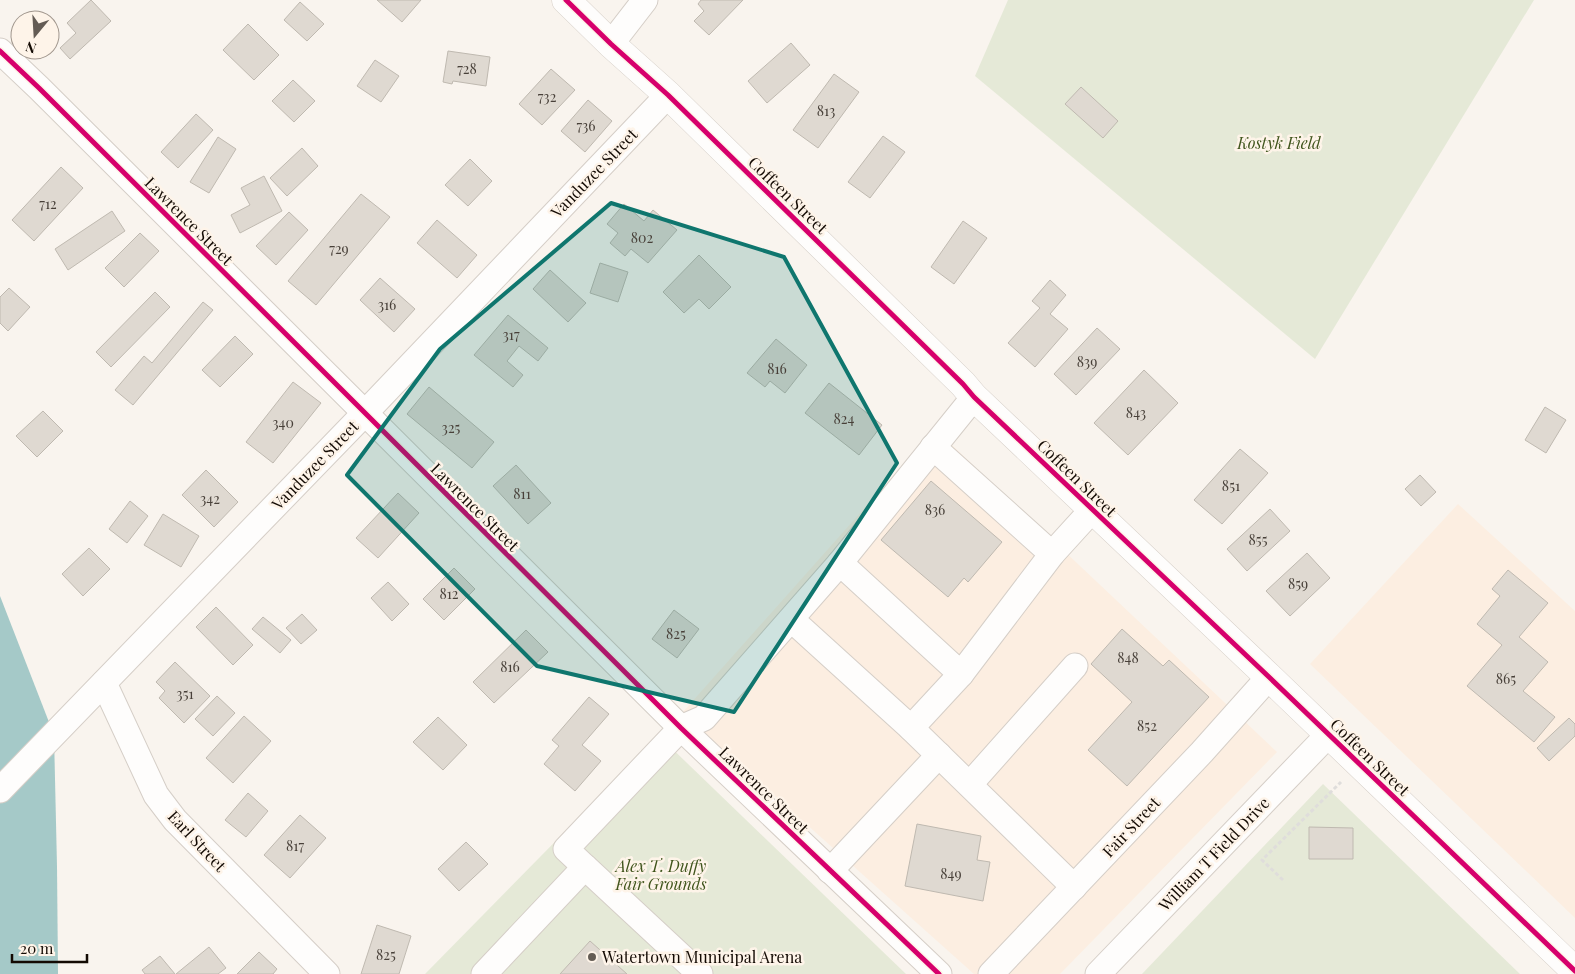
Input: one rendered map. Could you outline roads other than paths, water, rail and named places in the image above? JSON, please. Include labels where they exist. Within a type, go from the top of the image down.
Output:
[{"type":"main road","name":"Coffeen Street","points":[[566,0],[611,44],[668,95],[1092,510],[1269,676],[1328,735],[1575,971]]},
{"type":"street","points":[[611,44],[645,0]]},
{"type":"street","name":"Lawrence Street","points":[[0,51],[681,728],[939,974]]},
{"type":"street","name":"Vanduzee Street","points":[[0,790],[364,414],[668,95]]},
{"type":"street","points":[[700,974],[566,848],[681,728],[704,718],[792,620],[840,563],[974,396]]},
{"type":"street","points":[[933,447],[1052,554]]},
{"type":"street","points":[[911,728],[961,674],[1052,554],[1092,510]]},
{"type":"street","points":[[840,563],[961,674]]},
{"type":"street","points":[[792,620],[911,728],[1074,887]]},
{"type":"street","points":[[970,784],[1075,666]]},
{"type":"street","name":"Fair Street","points":[[991,974],[1202,752],[1269,676]]},
{"type":"street","name":"Earl Street","points":[[96,692],[156,795],[174,820],[327,974]]},
{"type":"street","name":"William T Field Drive","points":[[1098,974],[1328,735]]},
{"type":"street","points":[[830,871],[939,755]]},
{"type":"street","points":[[484,974],[585,867]]},
{"type":"water","points":[[0,596],[54,735],[58,974],[0,974]]},
{"type":"place","name":"Watertown Municipal Arena","points":[[592,957]]},
{"type":"park label","name":"Kostyk Field","points":[[1279,143]]},
{"type":"park label","name":"Alex T. Duffy Fair Grounds","points":[[661,875]]}]
